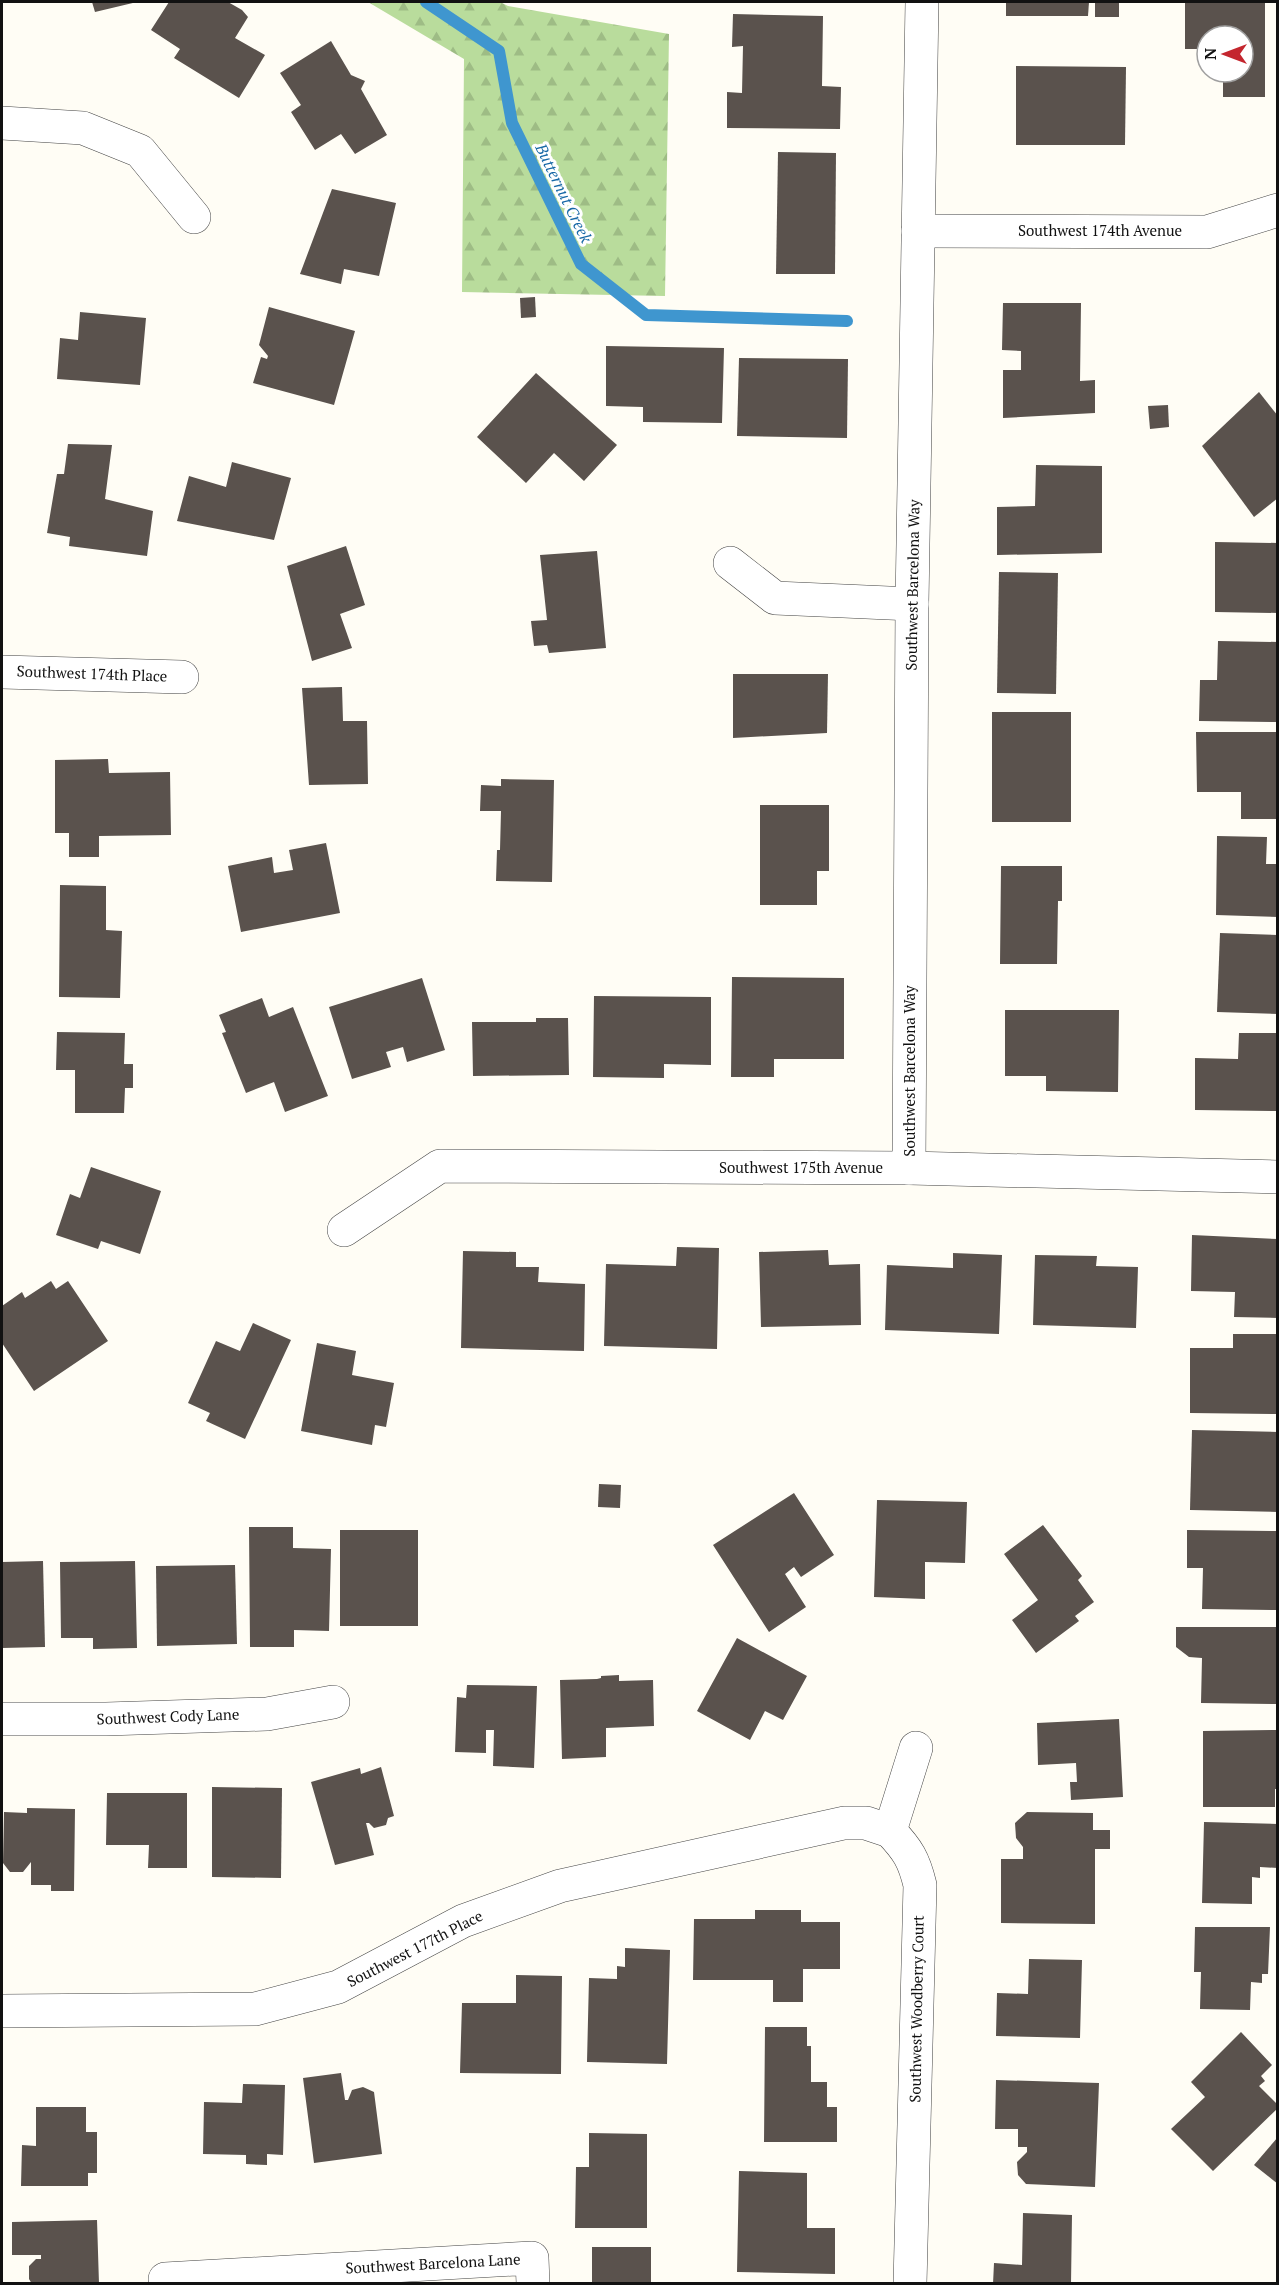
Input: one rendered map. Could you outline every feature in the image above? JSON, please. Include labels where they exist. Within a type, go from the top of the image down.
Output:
[{"type":"street","name":"Southwest Barcelona Way","points":[[909,1168],[912,604],[922,2]]},
{"type":"street","points":[[2,123],[83,128],[140,151],[194,217]]},
{"type":"street","name":"Southwest 174th Avenue","points":[[918,231],[1207,232],[1278,210]]},
{"type":"street","points":[[730,563],[775,598],[912,604]]},
{"type":"street","name":"Southwest 174th Place","points":[[2,672],[182,676]]},
{"type":"street","name":"Southwest 175th Avenue","points":[[344,1230],[440,1166],[909,1168],[1278,1177]]},
{"type":"street","name":"Southwest Cody Lane","points":[[2,1719],[106,1719],[267,1714],[333,1702]]},
{"type":"street","points":[[890,1831],[916,1748]]},
{"type":"street","name":"Southwest 177th Place","points":[[2,2011],[255,2008],[338,1987],[463,1921],[560,1886],[844,1823],[866,1823],[890,1831]]},
{"type":"street","name":"Southwest Woodberry Court","points":[[890,1831],[905,1846],[915,1862],[920,1886],[910,2283]]},
{"type":"street","name":"Southwest Barcelona Lane","points":[[165,2279],[532,2258],[533,2283]]},
{"type":"green space","points":[[368,2],[500,2],[508,6],[669,34],[665,296],[462,292],[464,59]]},
{"type":"building","points":[[92,2],[137,2],[95,12]]},
{"type":"building","points":[[169,2],[228,2],[242,10],[248,17],[235,38],[265,55],[239,98],[174,58],[180,49],[151,30]]},
{"type":"building","points":[[1006,2],[1089,2],[1088,16],[1006,16]]},
{"type":"building","points":[[1095,2],[1119,2],[1119,17],[1095,17]]},
{"type":"building","points":[[1185,2],[1265,2],[1265,97],[1223,97],[1223,84],[1255,84],[1255,24],[1195,24],[1195,49],[1185,49]]},
{"type":"building","points":[[733,14],[823,16],[822,86],[841,87],[840,129],[727,128],[727,92],[742,93],[743,46],[732,47]]},
{"type":"building","points":[[331,41],[351,75],[365,81],[361,89],[387,135],[355,154],[341,134],[315,150],[291,112],[301,105],[280,73]]},
{"type":"building","points":[[1016,66],[1126,67],[1125,145],[1016,145]]},
{"type":"building","points":[[778,152],[836,153],[835,274],[776,274]]},
{"type":"building","points":[[332,189],[396,203],[379,276],[344,269],[341,284],[300,274]]},
{"type":"building","points":[[535,297],[536,317],[521,318],[520,298]]},
{"type":"building","points":[[1003,303],[1081,303],[1080,381],[1095,380],[1095,413],[1003,418],[1003,370],[1021,370],[1021,351],[1002,350]]},
{"type":"building","points":[[269,307],[355,331],[334,405],[253,383],[261,357],[267,359],[268,356],[259,345]]},
{"type":"building","points":[[80,312],[146,318],[140,385],[57,379],[60,338],[78,340]]},
{"type":"building","points":[[606,346],[724,348],[722,423],[643,422],[643,407],[606,406]]},
{"type":"building","points":[[739,358],[848,359],[847,438],[737,436]]},
{"type":"building","points":[[536,373],[617,445],[584,481],[554,453],[526,483],[477,437]]},
{"type":"building","points":[[1259,392],[1278,416],[1278,498],[1254,517],[1202,446]]},
{"type":"building","points":[[1168,405],[1169,427],[1150,429],[1148,406]]},
{"type":"building","points":[[68,444],[112,445],[105,499],[153,511],[147,556],[69,546],[70,537],[47,533],[57,474],[64,474]]},
{"type":"building","points":[[232,462],[291,478],[274,540],[177,521],[189,476],[226,487]]},
{"type":"building","points":[[1036,465],[1102,466],[1102,553],[997,555],[997,507],[1035,506]]},
{"type":"building","points":[[1215,542],[1278,543],[1278,613],[1215,612]]},
{"type":"building","points":[[346,546],[365,605],[340,614],[352,648],[312,661],[287,566]]},
{"type":"building","points":[[597,551],[606,648],[549,653],[547,645],[534,646],[531,621],[547,620],[540,555]]},
{"type":"building","points":[[999,572],[1058,573],[1056,694],[997,693]]},
{"type":"building","points":[[1218,641],[1278,642],[1278,722],[1199,721],[1200,680],[1217,680]]},
{"type":"building","points":[[733,674],[828,674],[827,733],[733,738]]},
{"type":"building","points":[[342,687],[343,721],[367,721],[368,784],[309,785],[302,688]]},
{"type":"building","points":[[992,712],[1071,712],[1071,822],[992,822]]},
{"type":"building","points":[[1196,732],[1278,732],[1278,819],[1241,819],[1241,792],[1197,792]]},
{"type":"building","points":[[108,759],[109,773],[170,772],[171,835],[99,836],[99,857],[69,857],[69,833],[55,833],[55,760]]},
{"type":"building","points":[[501,779],[554,780],[552,882],[496,881],[501,811],[480,811],[481,785],[501,786]]},
{"type":"building","points":[[760,805],[829,805],[829,871],[817,871],[817,905],[760,905]]},
{"type":"building","points":[[1217,836],[1267,837],[1266,864],[1278,864],[1278,917],[1216,915]]},
{"type":"building","points":[[326,843],[340,913],[241,932],[228,866],[272,857],[274,873],[293,870],[289,850]]},
{"type":"building","points":[[1001,866],[1062,866],[1062,901],[1058,901],[1057,964],[1000,964]]},
{"type":"building","points":[[60,885],[106,886],[106,930],[122,931],[120,998],[59,997]]},
{"type":"building","points":[[1220,933],[1278,935],[1278,1014],[1217,1012]]},
{"type":"building","points":[[732,977],[844,978],[844,1059],[774,1059],[774,1077],[731,1077]]},
{"type":"building","points":[[422,978],[445,1050],[407,1062],[403,1047],[386,1052],[391,1067],[352,1079],[329,1007]]},
{"type":"building","points":[[594,996],[711,997],[711,1065],[664,1064],[664,1078],[593,1077]]},
{"type":"building","points":[[262,998],[269,1017],[293,1007],[328,1096],[285,1112],[274,1082],[246,1093],[222,1033],[226,1032],[219,1015]]},
{"type":"building","points":[[1005,1010],[1119,1010],[1118,1092],[1046,1091],[1046,1076],[1005,1076]]},
{"type":"building","points":[[536,1018],[568,1018],[569,1075],[473,1076],[472,1022],[536,1022]]},
{"type":"building","points":[[57,1032],[125,1033],[124,1064],[133,1064],[133,1088],[125,1088],[124,1113],[75,1113],[75,1070],[56,1070]]},
{"type":"building","points":[[1239,1033],[1278,1033],[1278,1111],[1195,1110],[1195,1058],[1238,1059]]},
{"type":"building","points":[[91,1167],[161,1191],[140,1254],[101,1241],[98,1249],[56,1235],[70,1194],[80,1198]]},
{"type":"building","points":[[1192,1235],[1278,1239],[1278,1318],[1234,1317],[1235,1292],[1191,1291]]},
{"type":"building","points":[[677,1247],[719,1248],[717,1349],[604,1346],[606,1264],[676,1266]]},
{"type":"building","points":[[828,1250],[829,1265],[860,1264],[861,1325],[761,1327],[759,1252]]},
{"type":"building","points":[[463,1251],[516,1252],[516,1267],[539,1267],[538,1282],[585,1284],[584,1351],[461,1348]]},
{"type":"building","points":[[953,1253],[1002,1255],[999,1334],[885,1330],[887,1265],[953,1268]]},
{"type":"building","points":[[1035,1255],[1097,1256],[1096,1266],[1138,1267],[1136,1328],[1033,1325]]},
{"type":"building","points":[[51,1281],[56,1289],[68,1281],[108,1341],[34,1391],[2,1343],[2,1306],[22,1292],[25,1298]]},
{"type":"building","points":[[253,1323],[291,1340],[245,1439],[206,1421],[210,1413],[188,1403],[216,1341],[240,1351]]},
{"type":"building","points":[[1233,1334],[1278,1334],[1278,1414],[1190,1413],[1190,1348],[1233,1348]]},
{"type":"building","points":[[317,1343],[356,1351],[352,1375],[394,1383],[386,1427],[375,1425],[372,1445],[301,1431]]},
{"type":"building","points":[[1192,1430],[1278,1432],[1278,1512],[1190,1510]]},
{"type":"building","points":[[599,1484],[621,1485],[620,1508],[598,1507]]},
{"type":"building","points":[[794,1493],[834,1555],[801,1577],[794,1567],[785,1574],[806,1607],[769,1632],[713,1545]]},
{"type":"building","points":[[877,1500],[967,1502],[965,1563],[925,1562],[925,1599],[874,1597]]},
{"type":"building","points":[[1043,1525],[1082,1576],[1078,1580],[1094,1602],[1075,1616],[1079,1621],[1036,1653],[1012,1620],[1038,1600],[1004,1554]]},
{"type":"building","points":[[249,1527],[293,1527],[293,1548],[331,1549],[329,1631],[294,1630],[294,1647],[250,1647]]},
{"type":"building","points":[[340,1530],[418,1530],[418,1626],[340,1626]]},
{"type":"building","points":[[1187,1530],[1278,1531],[1278,1610],[1202,1609],[1203,1568],[1187,1568]]},
{"type":"building","points":[[43,1561],[45,1647],[2,1648],[2,1562]]},
{"type":"building","points":[[135,1561],[137,1648],[93,1649],[93,1638],[61,1638],[60,1562]]},
{"type":"building","points":[[235,1565],[237,1644],[157,1646],[156,1566]]},
{"type":"building","points":[[1176,1627],[1278,1627],[1278,1704],[1201,1703],[1202,1658],[1189,1657],[1176,1647]]},
{"type":"building","points":[[737,1638],[807,1676],[783,1720],[765,1711],[750,1740],[697,1711]]},
{"type":"building","points":[[619,1675],[619,1681],[653,1680],[654,1726],[606,1728],[606,1757],[562,1759],[560,1680],[597,1679],[601,1676]]},
{"type":"building","points":[[467,1685],[537,1686],[534,1768],[493,1766],[494,1730],[486,1730],[486,1753],[455,1752],[457,1697],[466,1698]]},
{"type":"building","points":[[1119,1719],[1123,1797],[1071,1800],[1070,1782],[1077,1782],[1076,1763],[1038,1765],[1037,1723]]},
{"type":"building","points":[[1278,1730],[1278,1789],[1275,1789],[1275,1807],[1203,1807],[1203,1731]]},
{"type":"building","points":[[381,1767],[394,1816],[388,1818],[386,1825],[374,1828],[366,1823],[374,1855],[335,1865],[311,1782],[360,1768],[361,1774]]},
{"type":"building","points":[[212,1787],[282,1788],[281,1878],[212,1877]]},
{"type":"building","points":[[107,1793],[187,1793],[187,1868],[148,1868],[149,1845],[106,1845]]},
{"type":"building","points":[[27,1808],[75,1809],[74,1891],[51,1891],[51,1885],[31,1885],[31,1862],[23,1872],[10,1872],[3,1863],[4,1812],[27,1813]]},
{"type":"building","points":[[1027,1812],[1093,1813],[1093,1830],[1110,1830],[1110,1849],[1095,1849],[1095,1924],[1001,1923],[1001,1859],[1023,1859],[1023,1847],[1016,1838],[1015,1823]]},
{"type":"building","points":[[1204,1822],[1278,1824],[1278,1868],[1260,1867],[1260,1878],[1252,1877],[1252,1904],[1202,1903]]},
{"type":"building","points":[[755,1910],[801,1910],[801,1922],[840,1922],[840,1969],[803,1969],[803,2002],[773,2002],[773,1980],[693,1980],[694,1919],[755,1919]]},
{"type":"building","points":[[1195,1927],[1270,1927],[1268,1974],[1262,1974],[1262,1983],[1251,1982],[1250,2010],[1200,2009],[1201,1972],[1194,1972]]},
{"type":"building","points":[[625,1948],[670,1950],[667,2064],[587,2062],[589,1978],[617,1979],[617,1966],[625,1967]]},
{"type":"building","points":[[1029,1959],[1082,1960],[1080,2038],[996,2036],[997,1993],[1028,1994]]},
{"type":"building","points":[[516,1975],[562,1976],[561,2074],[460,2073],[462,2003],[516,2003]]},
{"type":"building","points":[[765,2027],[807,2027],[807,2046],[811,2046],[811,2082],[827,2082],[827,2107],[837,2107],[837,2142],[764,2142]]},
{"type":"building","points":[[1241,2032],[1272,2065],[1261,2076],[1265,2081],[1259,2086],[1278,2105],[1278,2108],[1213,2171],[1171,2129],[1205,2097],[1191,2082]]},
{"type":"building","points":[[341,2073],[345,2100],[348,2100],[352,2090],[363,2087],[374,2092],[382,2154],[314,2163],[303,2078]]},
{"type":"building","points":[[996,2080],[1099,2083],[1095,2187],[1026,2184],[1018,2175],[1017,2162],[1027,2152],[1027,2147],[1018,2147],[1018,2129],[995,2129]]},
{"type":"building","points":[[243,2084],[285,2085],[283,2155],[267,2154],[267,2165],[246,2164],[246,2155],[203,2154],[204,2102],[242,2103]]},
{"type":"building","points":[[36,2107],[86,2107],[86,2132],[97,2132],[97,2173],[88,2173],[88,2186],[21,2186],[22,2145],[36,2146]]},
{"type":"building","points":[[589,2133],[647,2134],[647,2228],[575,2228],[576,2167],[589,2167]]},
{"type":"building","points":[[1278,2137],[1278,2184],[1254,2165]]},
{"type":"building","points":[[739,2171],[807,2173],[807,2228],[835,2228],[835,2274],[737,2272]]},
{"type":"building","points":[[1023,2213],[1072,2215],[1071,2284],[993,2284],[994,2263],[1022,2265]]},
{"type":"building","points":[[97,2220],[99,2284],[32,2284],[29,2279],[29,2266],[36,2259],[41,2259],[41,2255],[12,2255],[12,2222]]},
{"type":"building","points":[[592,2247],[651,2247],[651,2284],[592,2284]]},
{"type":"waterway","name":"Butternut Creek","points":[[426,2],[499,51],[512,123],[581,264],[646,315],[847,321]]}]
